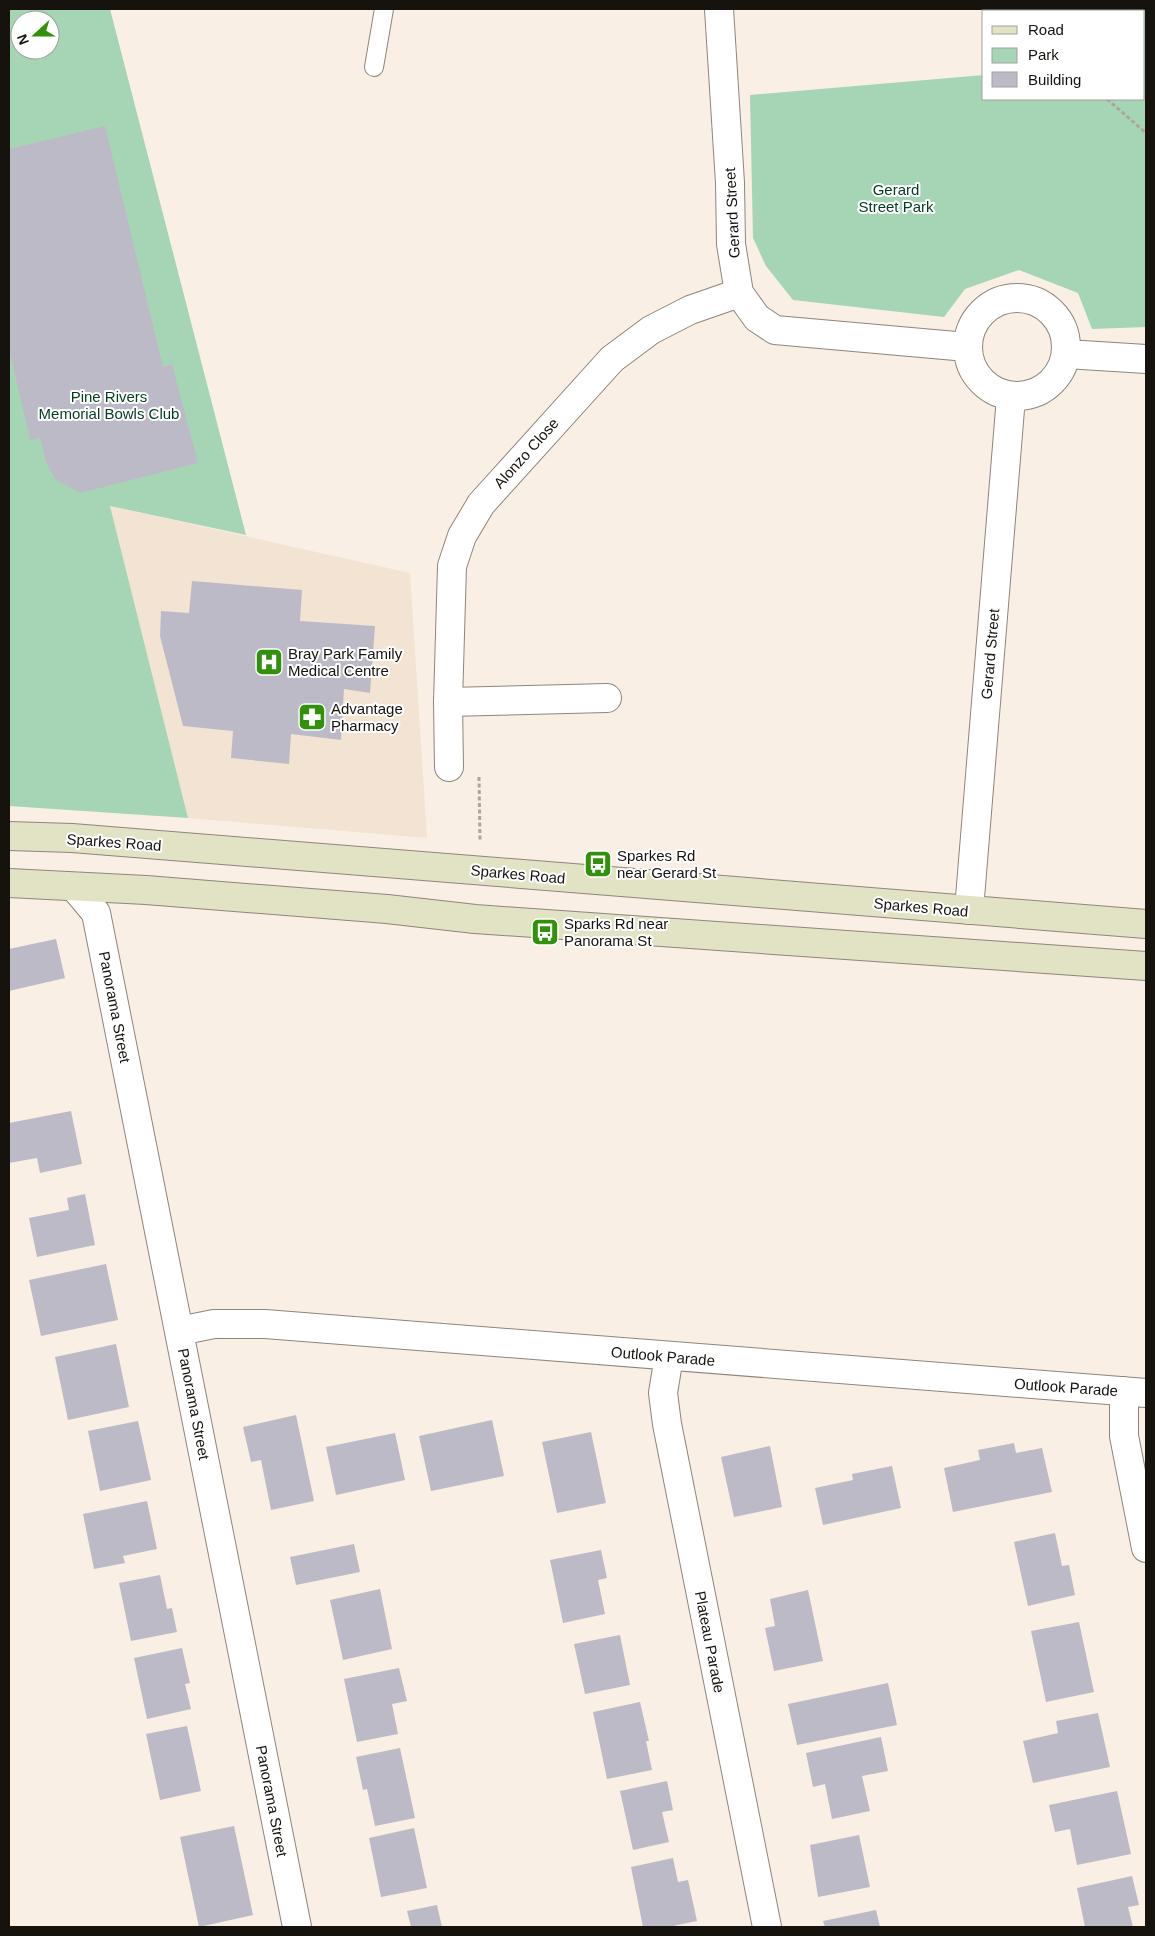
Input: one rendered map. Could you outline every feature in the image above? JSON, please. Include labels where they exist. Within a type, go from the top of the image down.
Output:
[{"type":"street","name":"Gerard Street","points":[[719,9],[730,183],[731,244],[739,293],[757,318],[775,330],[967,347]]},
{"type":"street","name":"Alonzo Close","points":[[449,767],[448,702],[452,566],[462,536],[481,504],[612,358],[651,330],[690,310],[739,293]]},
{"type":"street","points":[[1019,298],[1039,303],[1055,316],[1064,333],[1066,354],[1060,372],[1047,387],[1030,396],[1010,397],[994,392],[979,380],[970,365],[967,347],[971,328],[982,311],[1000,300],[1019,298]]},
{"type":"street","points":[[1066,354],[1146,359]]},
{"type":"street","name":"Gerard Street","points":[[969,910],[1010,397]]},
{"type":"street","points":[[448,702],[607,698]]},
{"type":"street","name":"Sparkes Road","points":[[9,836],[72,838],[1146,924]]},
{"type":"street","points":[[9,883],[75,888],[146,890],[387,909],[485,920],[1146,966]]},
{"type":"street","name":"Panorama Street","points":[[75,888],[96,913],[297,1927]]},
{"type":"street","name":"Outlook Parade","points":[[179,1331],[214,1324],[265,1324],[1135,1392]]},
{"type":"street","name":"Plateau Parade","points":[[669,1356],[663,1393],[667,1424],[767,1927]]},
{"type":"street","points":[[1135,1392],[1124,1436],[1146,1548]]},
{"type":"lane","points":[[374,67],[384,9]]},
{"type":"path","points":[[1108,100],[1146,133]]},
{"type":"path","points":[[478,871],[479,772]]},
{"type":"shaded area","points":[[110,506],[410,573],[427,838],[188,818]]},
{"type":"green space","name":"Pine Rivers Memorial Bowls Club","points":[[9,9],[110,9],[246,535],[110,506],[188,818],[9,806]]},
{"type":"green space","name":"Gerard Street Park","points":[[1146,9],[1146,327],[1092,329],[1078,293],[1019,270],[965,289],[944,317],[793,300],[766,266],[753,238],[750,95],[982,75],[982,100],[1145,100],[1145,10],[1114,10]]},
{"type":"building","points":[[105,126],[163,367],[172,364],[198,463],[80,493],[55,479],[46,462],[40,438],[30,440],[9,349],[9,149]]},
{"type":"building","name":"Bray Park Family Medical Centre","points":[[192,581],[302,590],[300,621],[375,626],[370,693],[344,689],[341,740],[291,734],[289,764],[231,758],[233,731],[183,726],[160,636],[161,611],[189,613]]},
{"type":"building","points":[[56,939],[65,978],[9,991],[9,949]]},
{"type":"building","points":[[71,1111],[82,1164],[40,1173],[37,1158],[9,1163],[9,1123]]},
{"type":"building","points":[[85,1194],[95,1245],[37,1257],[29,1218],[69,1210],[67,1198]]},
{"type":"building","points":[[106,1264],[118,1320],[41,1336],[29,1280]]},
{"type":"building","points":[[116,1344],[129,1407],[68,1420],[55,1357]]},
{"type":"building","points":[[296,1415],[314,1501],[271,1510],[261,1460],[251,1462],[243,1427]]},
{"type":"building","points":[[492,1420],[504,1476],[431,1491],[419,1436]]},
{"type":"building","points":[[138,1421],[151,1480],[100,1491],[88,1431]]},
{"type":"building","points":[[591,1432],[606,1503],[557,1513],[542,1442]]},
{"type":"building","points":[[395,1433],[405,1480],[336,1495],[326,1447]]},
{"type":"building","points":[[1014,1443],[1016,1453],[1042,1448],[1052,1492],[953,1512],[944,1468],[980,1460],[978,1450]]},
{"type":"building","points":[[770,1446],[782,1507],[734,1517],[721,1457]]},
{"type":"building","points":[[892,1466],[901,1508],[823,1525],[815,1488],[853,1480],[852,1474]]},
{"type":"building","points":[[147,1501],[157,1549],[123,1556],[125,1563],[94,1569],[83,1514]]},
{"type":"building","points":[[1055,1533],[1062,1566],[1069,1565],[1075,1595],[1028,1606],[1014,1542]]},
{"type":"building","points":[[354,1544],[360,1572],[296,1585],[290,1557]]},
{"type":"building","points":[[601,1550],[607,1578],[598,1580],[605,1614],[563,1623],[550,1560]]},
{"type":"building","points":[[160,1575],[167,1609],[172,1608],[177,1632],[131,1641],[119,1583]]},
{"type":"building","points":[[380,1589],[392,1649],[343,1660],[330,1600]]},
{"type":"building","points":[[808,1590],[823,1661],[774,1671],[765,1628],[775,1626],[770,1599]]},
{"type":"building","points":[[1079,1622],[1094,1692],[1046,1702],[1031,1631]]},
{"type":"building","points":[[620,1635],[630,1685],[585,1694],[574,1644]]},
{"type":"building","points":[[182,1648],[190,1683],[185,1684],[191,1709],[147,1719],[134,1658]]},
{"type":"building","points":[[399,1668],[407,1701],[392,1704],[398,1734],[357,1742],[344,1679]]},
{"type":"building","points":[[888,1683],[897,1725],[797,1745],[788,1704]]},
{"type":"building","points":[[640,1702],[649,1741],[646,1741],[652,1770],[607,1779],[593,1712]]},
{"type":"building","points":[[1098,1713],[1110,1767],[1033,1783],[1023,1741],[1058,1733],[1056,1721]]},
{"type":"building","points":[[187,1726],[201,1791],[160,1800],[146,1734]]},
{"type":"building","points":[[881,1737],[888,1771],[862,1776],[870,1811],[832,1819],[825,1784],[813,1787],[806,1753]]},
{"type":"building","points":[[400,1748],[415,1818],[375,1826],[367,1789],[363,1790],[356,1757]]},
{"type":"building","points":[[667,1781],[673,1810],[662,1812],[669,1842],[633,1850],[620,1791]]},
{"type":"building","points":[[1117,1791],[1131,1854],[1077,1865],[1070,1829],[1055,1832],[1049,1805]]},
{"type":"building","points":[[234,1826],[253,1915],[199,1927],[180,1837]]},
{"type":"building","points":[[414,1828],[427,1888],[381,1897],[369,1838]]},
{"type":"building","points":[[859,1835],[870,1887],[818,1897],[810,1845]]},
{"type":"building","points":[[673,1858],[678,1882],[688,1880],[697,1921],[668,1927],[643,1927],[631,1867]]},
{"type":"building","points":[[1132,1876],[1139,1905],[1128,1907],[1133,1927],[1085,1927],[1077,1888]]},
{"type":"building","points":[[437,1905],[442,1927],[411,1927],[407,1911]]},
{"type":"building","points":[[876,1910],[880,1927],[825,1927],[823,1921]]},
{"type":"place","name":"Bray Park Family Medical Centre","points":[[269,662]]},
{"type":"place","name":"Advantage Pharmacy","points":[[312,717]]},
{"type":"place","name":"Sparkes Rd near Gerard St","points":[[598,864]]},
{"type":"place","name":"Sparks Rd near Panorama St","points":[[545,932]]}]
